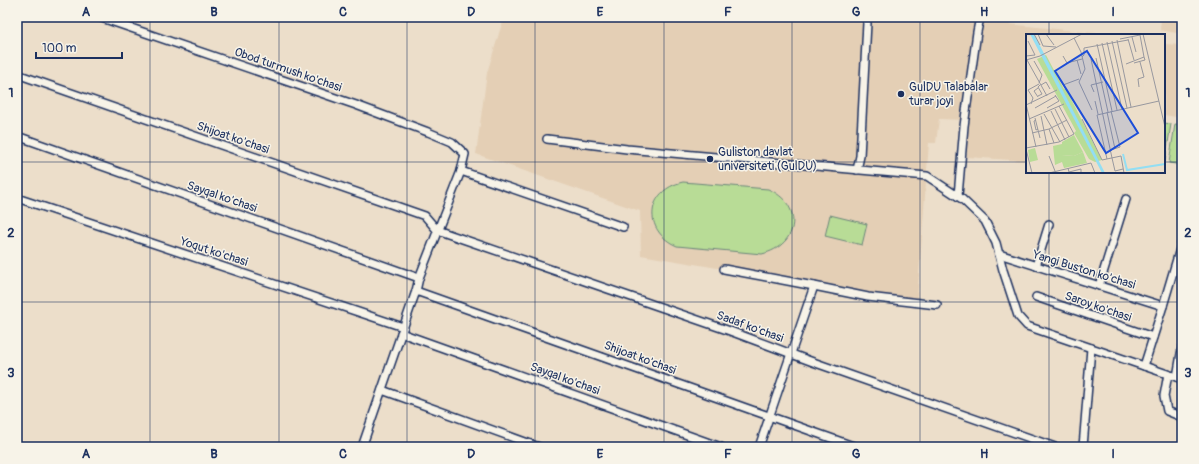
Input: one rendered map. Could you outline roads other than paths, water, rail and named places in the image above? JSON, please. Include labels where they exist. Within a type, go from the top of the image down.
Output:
[{"type":"street","name":"Obod turmush ko'chasi","points":[[99,17],[356,105],[452,142],[465,154],[461,171]]},
{"type":"street","points":[[958,196],[964,126],[980,17]]},
{"type":"street","points":[[857,170],[860,156],[867,23]]},
{"type":"street","name":"Shijoat ko'chasi","points":[[17,74],[425,216],[437,230]]},
{"type":"street","name":"Sayqal ko'chasi","points":[[17,136],[419,278]]},
{"type":"street","points":[[547,139],[627,149],[927,176],[958,196],[976,211],[985,221],[996,243],[1018,316],[1027,326],[1180,378],[1182,348]]},
{"type":"street","points":[[362,447],[416,291],[419,278],[461,171],[623,227]]},
{"type":"street","name":"Yoqut ko'chasi","points":[[17,198],[402,330]]},
{"type":"street","points":[[1099,286],[1126,199]]},
{"type":"street","points":[[1036,266],[1049,224]]},
{"type":"street","name":"Sadaf ko'chasi","points":[[437,230],[730,331],[1055,447]]},
{"type":"street","points":[[1144,366],[1182,242]]},
{"type":"street","name":"Yangi Buston ko'chasi","points":[[999,254],[1163,306]]},
{"type":"street","points":[[724,269],[868,297],[937,305]]},
{"type":"street","points":[[759,447],[814,286]]},
{"type":"street","name":"Shijoat ko'chasi","points":[[416,291],[856,447]]},
{"type":"street","name":"Saroy ko'chasi","points":[[1036,297],[1153,337]]},
{"type":"street","name":"Sayqal ko'chasi","points":[[402,330],[721,447]]},
{"type":"street","points":[[1083,447],[1091,348]]},
{"type":"street","points":[[1168,374],[1164,396],[1167,411],[1182,417]]},
{"type":"street","points":[[382,390],[539,447]]},
{"type":"place","name":"GulDU Talabalar turar joyi","points":[[901,94]]},
{"type":"place","name":"Guliston davlat universiteti (GulDU)","points":[[710,159]]}]
